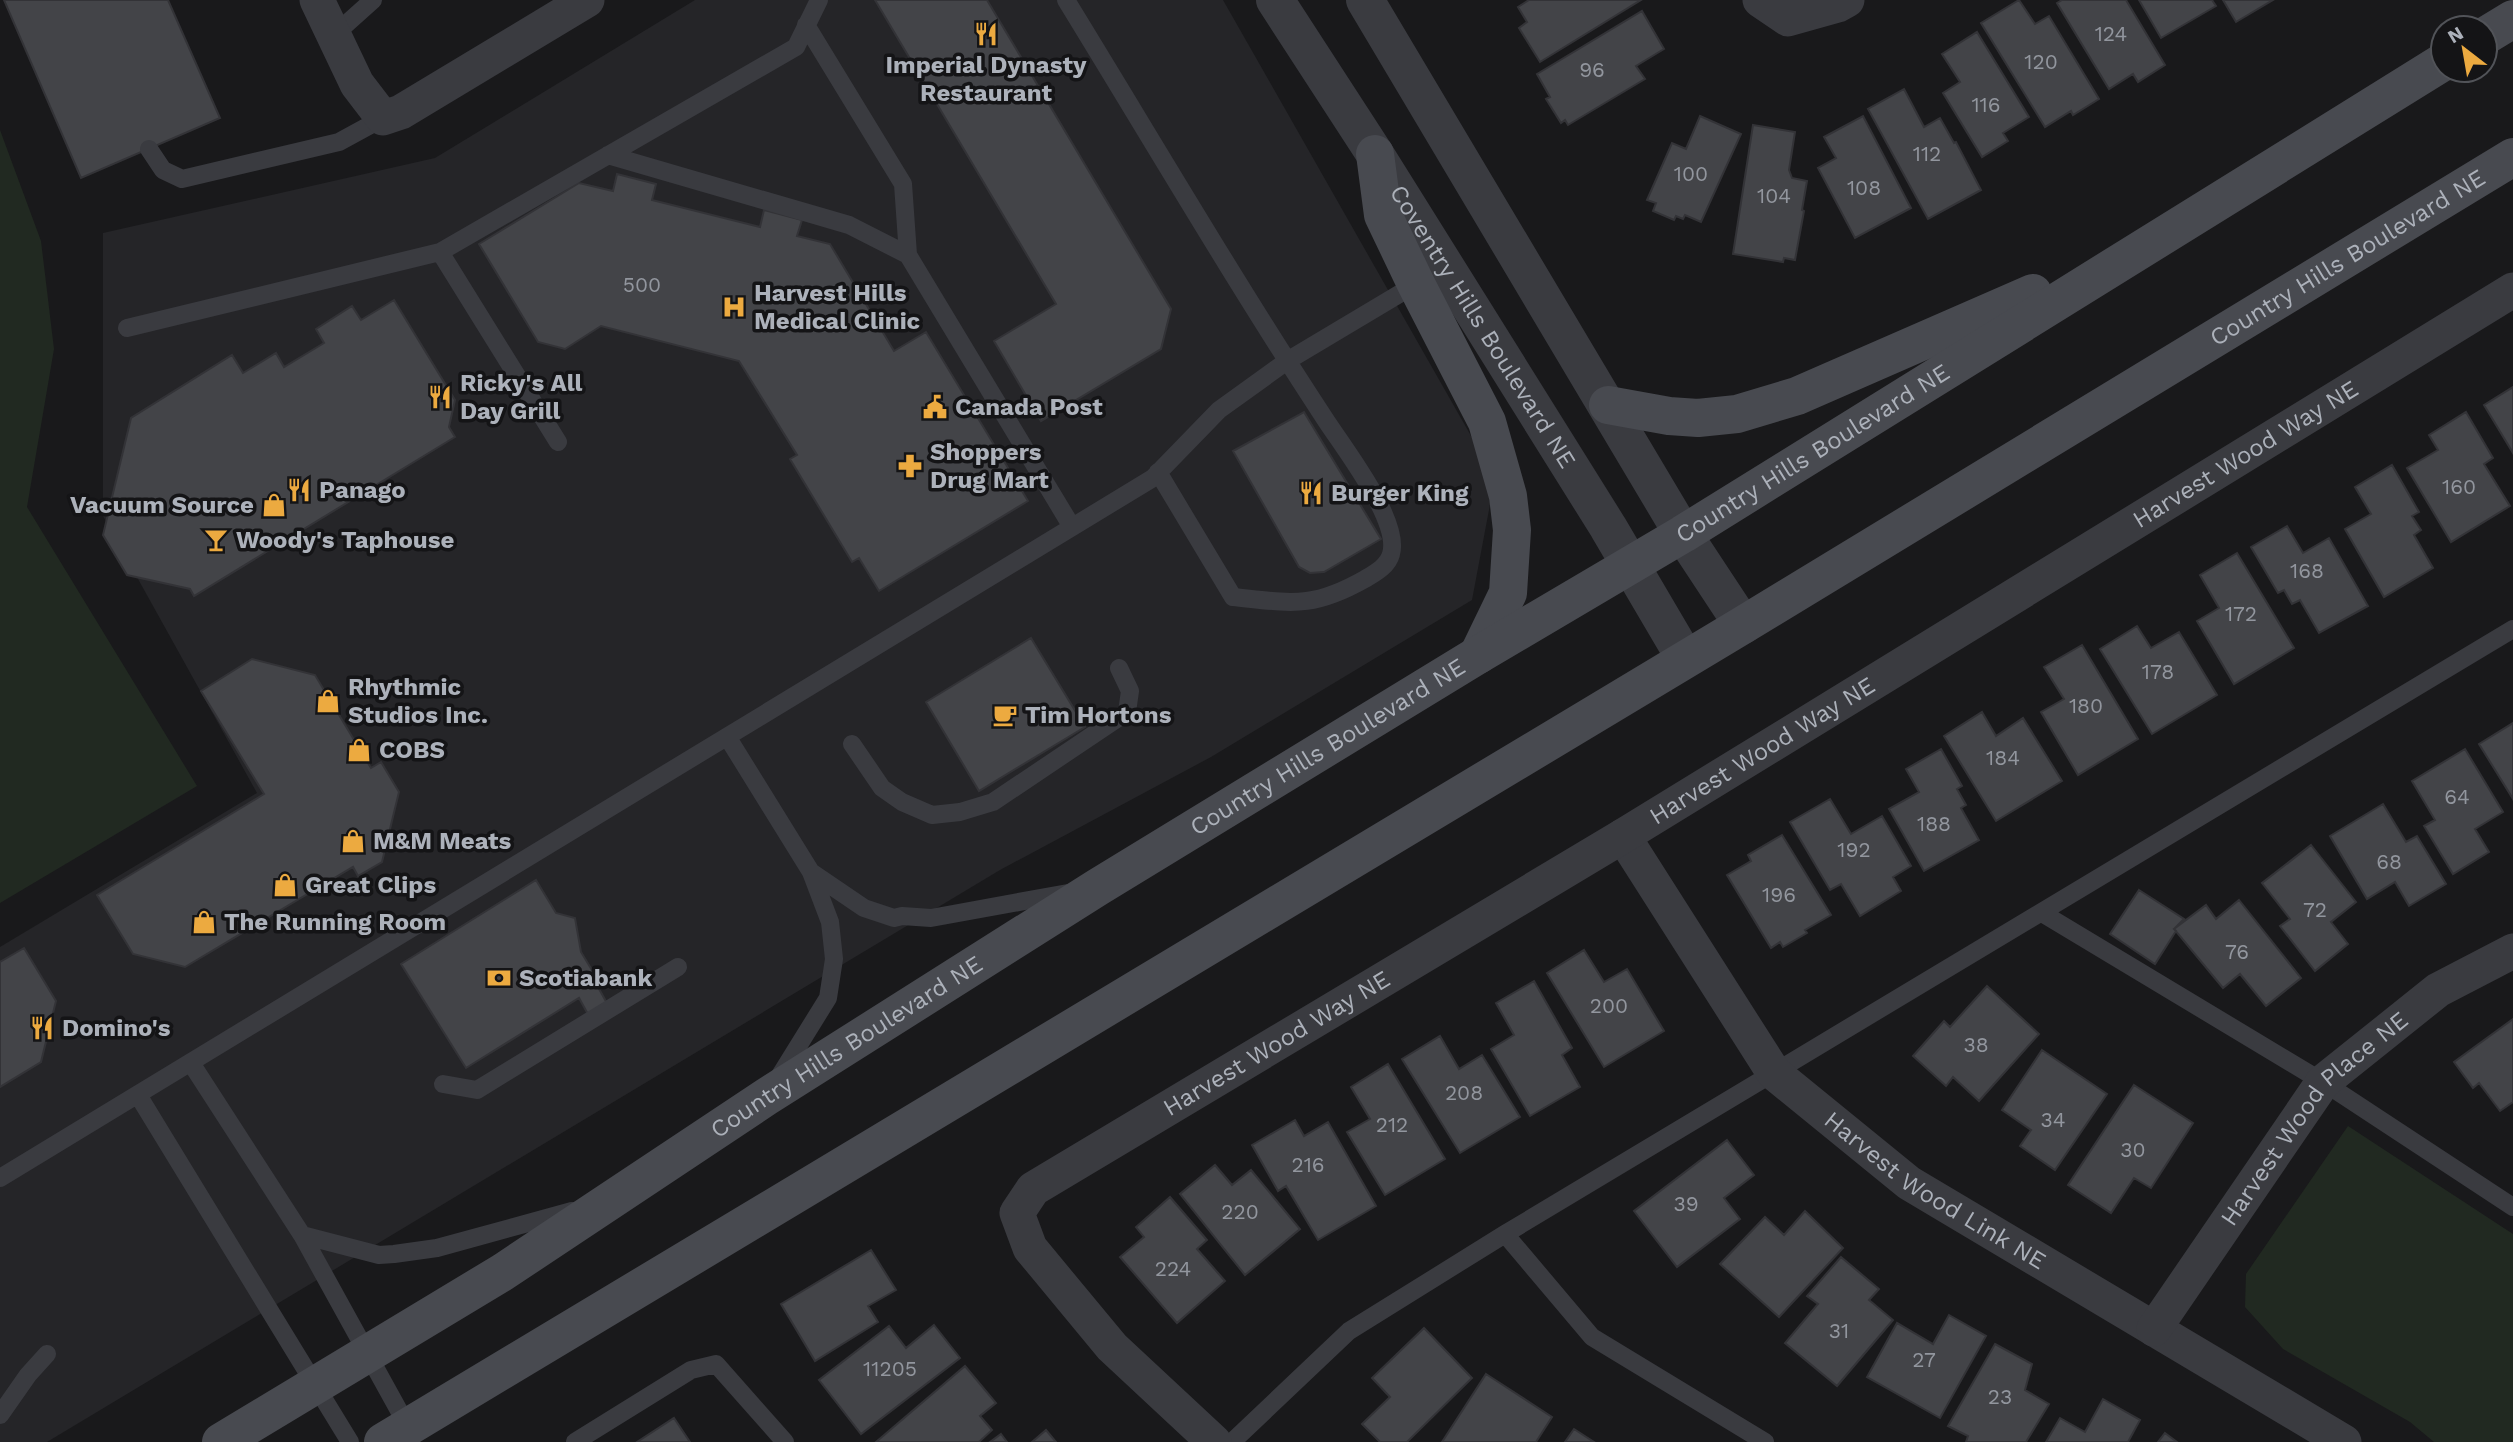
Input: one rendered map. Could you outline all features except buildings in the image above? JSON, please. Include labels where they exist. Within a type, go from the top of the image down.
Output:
[{"type":"main road","name":"Country Hills Boulevard NE","points":[[221,1442],[503,1272],[766,1097],[1098,887],[1478,655],[1683,534],[2429,71]]},
{"type":"main road","points":[[1376,154],[1383,215],[1487,422],[1508,496],[1512,530],[1507,593],[1478,655]]},
{"type":"main road","name":"Country Hills Boulevard NE","points":[[395,1434],[1685,657],[1743,625],[2513,157]]},
{"type":"main road","points":[[1608,405],[1669,416],[1698,418],[1737,414],[1797,396],[2160,237]]},
{"type":"street","points":[[317,0],[357,84],[383,118],[401,112],[587,0]]},
{"type":"street","name":"Coventry Hills Boulevard NE","points":[[1275,0],[1376,154],[1685,657]]},
{"type":"street","points":[[1365,0],[1683,534],[1743,625]]},
{"type":"street","points":[[1760,0],[1788,19],[1847,0]]},
{"type":"street","name":"Harvest Wood Way NE","points":[[1214,1442],[1112,1347],[1030,1248],[1017,1213],[1033,1189],[1623,836],[2513,290]]},
{"type":"street","name":"Harvest Wood Link NE","points":[[1623,836],[1774,1073],[1909,1182],[2344,1442]]},
{"type":"street","name":"Harvest Wood Place NE","points":[[2154,1329],[2323,1082],[2438,990],[2513,951]]},
{"type":"lane","points":[[334,36],[373,0]]},
{"type":"lane","points":[[127,328],[440,252],[796,47],[819,0]]},
{"type":"lane","points":[[1066,0],[1287,361],[1376,499],[1390,528],[1393,544],[1391,556],[1380,570],[1325,599],[1295,603],[1233,597],[1158,472]]},
{"type":"lane","points":[[806,25],[903,184],[908,255],[1072,527]]},
{"type":"lane","points":[[149,149],[163,170],[182,179],[339,142],[383,118]]},
{"type":"lane","points":[[608,155],[849,225],[908,255]]},
{"type":"lane","points":[[440,252],[558,442]]},
{"type":"lane","points":[[0,1178],[1153,478],[1219,410],[1287,361],[1416,284]]},
{"type":"lane","points":[[1232,1442],[1349,1331],[1505,1234],[2513,629]]},
{"type":"lane","points":[[852,744],[882,788],[902,802],[932,815],[960,812],[993,802],[1127,712],[1130,691],[1119,668]]},
{"type":"lane","points":[[728,738],[811,872],[830,922],[834,959],[828,998],[766,1097]]},
{"type":"lane","points":[[811,872],[864,908],[894,918],[931,918],[1098,887]]},
{"type":"lane","points":[[2042,913],[2323,1082],[2513,1207]]},
{"type":"lane","points":[[443,1084],[477,1090],[678,967]]},
{"type":"lane","points":[[191,1063],[302,1235],[368,1355],[395,1434]]},
{"type":"lane","points":[[138,1095],[350,1442]]},
{"type":"lane","points":[[302,1235],[379,1255],[394,1254],[436,1248],[507,1231],[612,1200]]},
{"type":"lane","points":[[1505,1234],[1592,1337],[1765,1442]]},
{"type":"lane","points":[[0,1415],[28,1375],[47,1354]]},
{"type":"lane","points":[[575,1442],[691,1370],[716,1364],[785,1442]]},
{"type":"shaded area","points":[[695,0],[1223,0],[1495,478],[1472,600],[1211,757],[1000,870],[47,1442],[0,1442],[0,947],[257,793],[103,516],[103,233],[435,158]]},
{"type":"shaded area","points":[[0,130],[41,241],[54,349],[27,507],[197,786],[0,903]]},
{"type":"shaded area","points":[[2348,1126],[2513,1234],[2513,1442],[2434,1442],[2410,1422],[2283,1349],[2245,1307],[2246,1274]]},
{"type":"place","name":"Imperial Dynasty Restaurant","points":[[986,34]]},
{"type":"place","name":"Harvest Hills Medical Clinic","points":[[734,307]]},
{"type":"place","name":"Ricky's All Day Grill","points":[[440,397]]},
{"type":"place","name":"Canada Post","points":[[935,407]]},
{"type":"place","name":"Shoppers Drug Mart","points":[[910,466]]},
{"type":"place","name":"Panago","points":[[299,490]]},
{"type":"place","name":"Burger King","points":[[1311,493]]},
{"type":"place","name":"Vacuum Source","points":[[274,505]]},
{"type":"place","name":"Woody's Taphouse","points":[[216,540]]},
{"type":"place","name":"Rhythmic Studios Inc.","points":[[328,701]]},
{"type":"place","name":"Tim Hortons","points":[[1005,715]]},
{"type":"place","name":"COBS","points":[[359,750]]},
{"type":"place","name":"M&M Meats","points":[[353,841]]},
{"type":"place","name":"Great Clips","points":[[285,885]]},
{"type":"place","name":"The Running Room","points":[[204,922]]},
{"type":"place","name":"Scotiabank","points":[[499,978]]},
{"type":"place","name":"Domino's","points":[[42,1028]]}]
